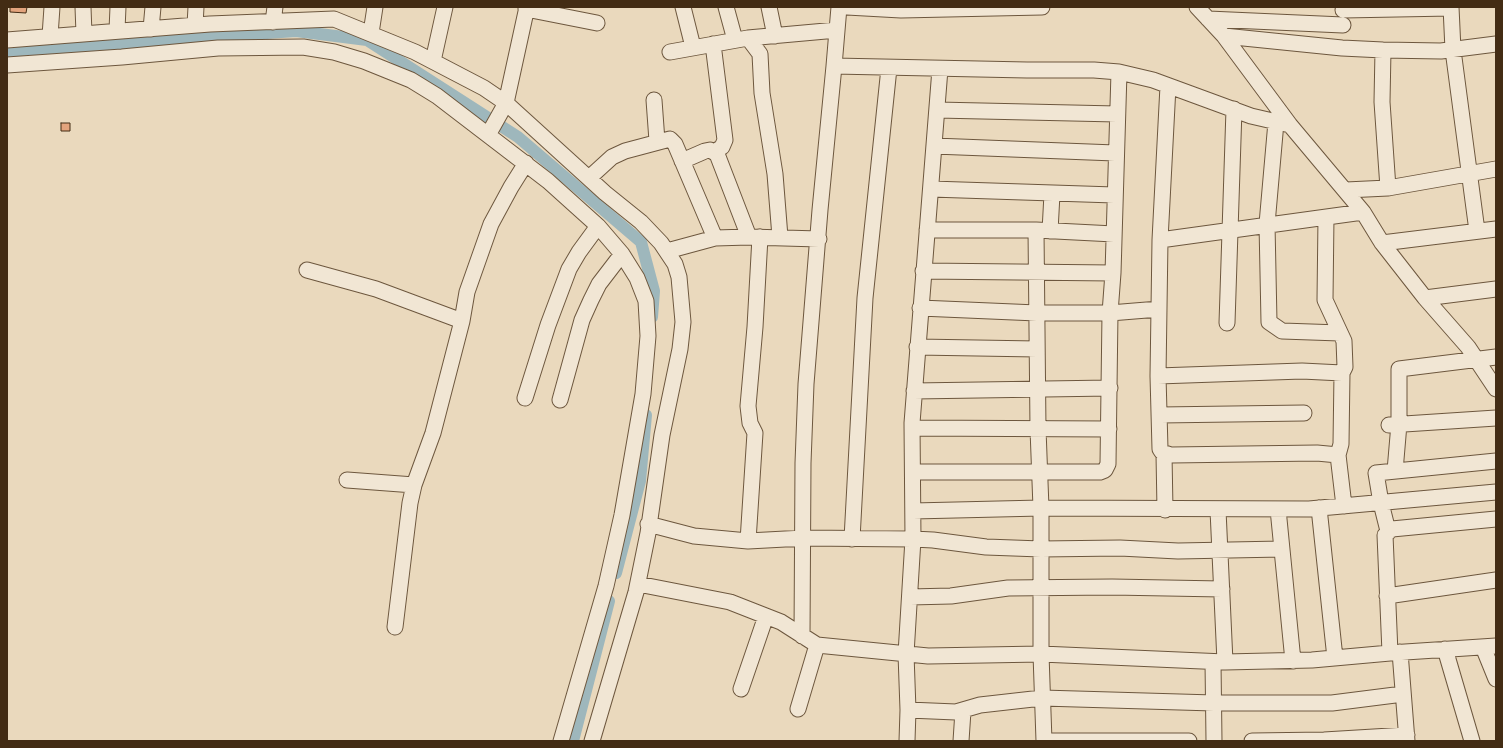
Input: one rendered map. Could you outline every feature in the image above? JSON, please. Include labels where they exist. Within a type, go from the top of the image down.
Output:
[{"type":"street","points":[[50,36],[52,7]]},
{"type":"street","points":[[83,7],[84,34]]},
{"type":"street","points":[[117,30],[118,7]]},
{"type":"street","points":[[151,28],[153,7]]},
{"type":"street","points":[[195,25],[196,7]]},
{"type":"street","points":[[371,33],[375,7]]},
{"type":"street","points":[[433,61],[445,7]]},
{"type":"street","points":[[683,7],[693,47]]},
{"type":"street","points":[[726,7],[741,39],[760,54],[762,93],[775,174],[780,237]]},
{"type":"street","points":[[769,7],[775,36]]},
{"type":"street","points":[[802,636],[804,538],[803,463],[806,384],[819,239],[820,210],[839,7]]},
{"type":"street","points":[[847,7],[901,10],[1042,7]]},
{"type":"street","points":[[1197,7],[1224,36],[1283,124],[1346,190],[1363,212],[1382,243],[1425,298],[1468,347],[1496,389]]},
{"type":"street","points":[[1208,19],[1343,14],[1451,7],[1454,50],[1477,231]]},
{"type":"street","points":[[490,131],[505,107],[527,8],[597,23]]},
{"type":"street","points":[[7,65],[122,57],[218,48],[277,27],[335,13],[371,33],[433,61],[484,88],[641,222],[667,251],[675,264],[679,277],[683,322],[677,369],[662,435],[638,584],[592,741]]},
{"type":"street","points":[[1342,48],[1343,14]]},
{"type":"street","points":[[7,40],[117,30],[195,25],[277,27],[303,47],[334,52],[391,71],[437,96],[490,131],[598,226],[622,254],[637,278],[646,302],[648,336],[643,394],[622,515],[608,578],[561,741]]},
{"type":"street","points":[[670,52],[741,39],[837,30]]},
{"type":"street","points":[[1224,36],[1342,48],[1383,50],[1440,51],[1496,44]]},
{"type":"street","points":[[682,161],[705,151],[714,152],[722,147],[725,140],[713,44]]},
{"type":"street","points":[[1383,50],[1382,102],[1388,188]]},
{"type":"street","points":[[834,66],[940,69],[1094,70],[1134,74],[1234,110],[1283,124]]},
{"type":"street","points":[[852,539],[865,298],[889,68]]},
{"type":"street","points":[[906,741],[908,710],[906,654],[913,539],[912,428],[920,308],[940,69]]},
{"type":"street","points":[[912,472],[1100,472],[1105,470],[1108,464],[1110,313],[1113,273],[1118,72]]},
{"type":"street","points":[[1165,510],[1164,454],[1160,449],[1158,376],[1160,240],[1168,86]]},
{"type":"street","points":[[654,100],[657,141]]},
{"type":"street","points":[[937,110],[1117,114]]},
{"type":"street","points":[[1227,323],[1234,110]]},
{"type":"street","points":[[1283,124],[1267,224],[1269,322],[1282,331],[1340,333]]},
{"type":"street","points":[[589,178],[612,157],[625,151],[657,141],[666,139],[672,140],[715,238]]},
{"type":"street","points":[[934,146],[1116,153]]},
{"type":"street","points":[[714,152],[755,237],[755,327],[748,406],[750,423],[755,433],[748,541]]},
{"type":"street","points":[[395,627],[410,503],[414,485],[433,433],[462,321],[467,292],[491,224],[526,163]]},
{"type":"street","points":[[1346,190],[1388,188],[1496,169]]},
{"type":"street","points":[[931,189],[1114,195]]},
{"type":"street","points":[[1052,194],[1043,230],[1036,273],[1038,429],[1041,508],[1041,654],[1044,741],[1189,741]]},
{"type":"street","points":[[1160,240],[1230,229],[1363,212]]},
{"type":"street","points":[[1326,217],[1325,300],[1344,341],[1345,367],[1342,373],[1341,444],[1338,455],[1344,506]]},
{"type":"street","points":[[525,398],[548,325],[569,269],[579,252],[598,226]]},
{"type":"street","points":[[1382,243],[1496,229]]},
{"type":"street","points":[[927,230],[1043,230],[1114,234]]},
{"type":"street","points":[[667,251],[715,238],[780,237],[819,239]]},
{"type":"street","points":[[560,400],[582,320],[590,300],[599,284],[622,254]]},
{"type":"street","points":[[307,270],[376,289],[462,321]]},
{"type":"street","points":[[923,271],[1113,273]]},
{"type":"street","points":[[1425,298],[1496,289]]},
{"type":"street","points":[[920,308],[1110,313],[1159,309]]},
{"type":"street","points":[[917,347],[1037,348]]},
{"type":"street","points":[[1395,471],[1394,425],[1399,369],[1496,357]]},
{"type":"street","points":[[1158,376],[1302,371],[1342,373]]},
{"type":"street","points":[[914,391],[1110,388]]},
{"type":"street","points":[[1160,415],[1304,413]]},
{"type":"street","points":[[1394,425],[1496,418]]},
{"type":"street","points":[[912,428],[1109,429]]},
{"type":"street","points":[[1164,454],[1317,453],[1338,455]]},
{"type":"street","points":[[1252,741],[1407,738],[1403,694],[1387,596],[1384,541],[1388,531],[1376,473],[1496,461]]},
{"type":"street","points":[[347,480],[414,485]]},
{"type":"street","points":[[913,511],[1041,508],[1165,510],[1319,508],[1496,492]]},
{"type":"street","points":[[1319,508],[1335,658]]},
{"type":"street","points":[[1278,509],[1293,661]]},
{"type":"street","points":[[1214,741],[1214,702],[1219,662],[1222,589],[1218,510]]},
{"type":"street","points":[[1388,531],[1496,519]]},
{"type":"street","points":[[648,524],[694,536],[748,541],[804,538],[913,539],[979,546],[1041,549],[1220,551],[1282,549]]},
{"type":"street","points":[[1387,596],[1496,580]]},
{"type":"street","points":[[638,584],[730,602],[781,622],[817,645],[928,656],[1041,654],[1219,662],[1293,661],[1395,652],[1490,646],[1496,680]]},
{"type":"street","points":[[910,597],[951,596],[1008,588],[1112,587],[1222,589]]},
{"type":"street","points":[[741,689],[766,616]]},
{"type":"street","points":[[798,709],[817,645]]},
{"type":"street","points":[[1445,649],[1472,741]]},
{"type":"street","points":[[908,710],[963,711],[980,705],[1042,698],[1332,703],[1403,694]]},
{"type":"street","points":[[961,741],[963,711]]},
{"type":"building","points":[[10,7],[27,7],[26,13],[10,12]]},
{"type":"building","points":[[61,123],[70,123],[70,131],[61,131]]},
{"type":"waterway","points":[[7,51],[296,31],[367,40],[518,137],[641,242],[654,291],[652,317]]},
{"type":"waterway","points":[[616,573],[640,481],[646,415]]},
{"type":"waterway","points":[[573,741],[609,601]]}]
